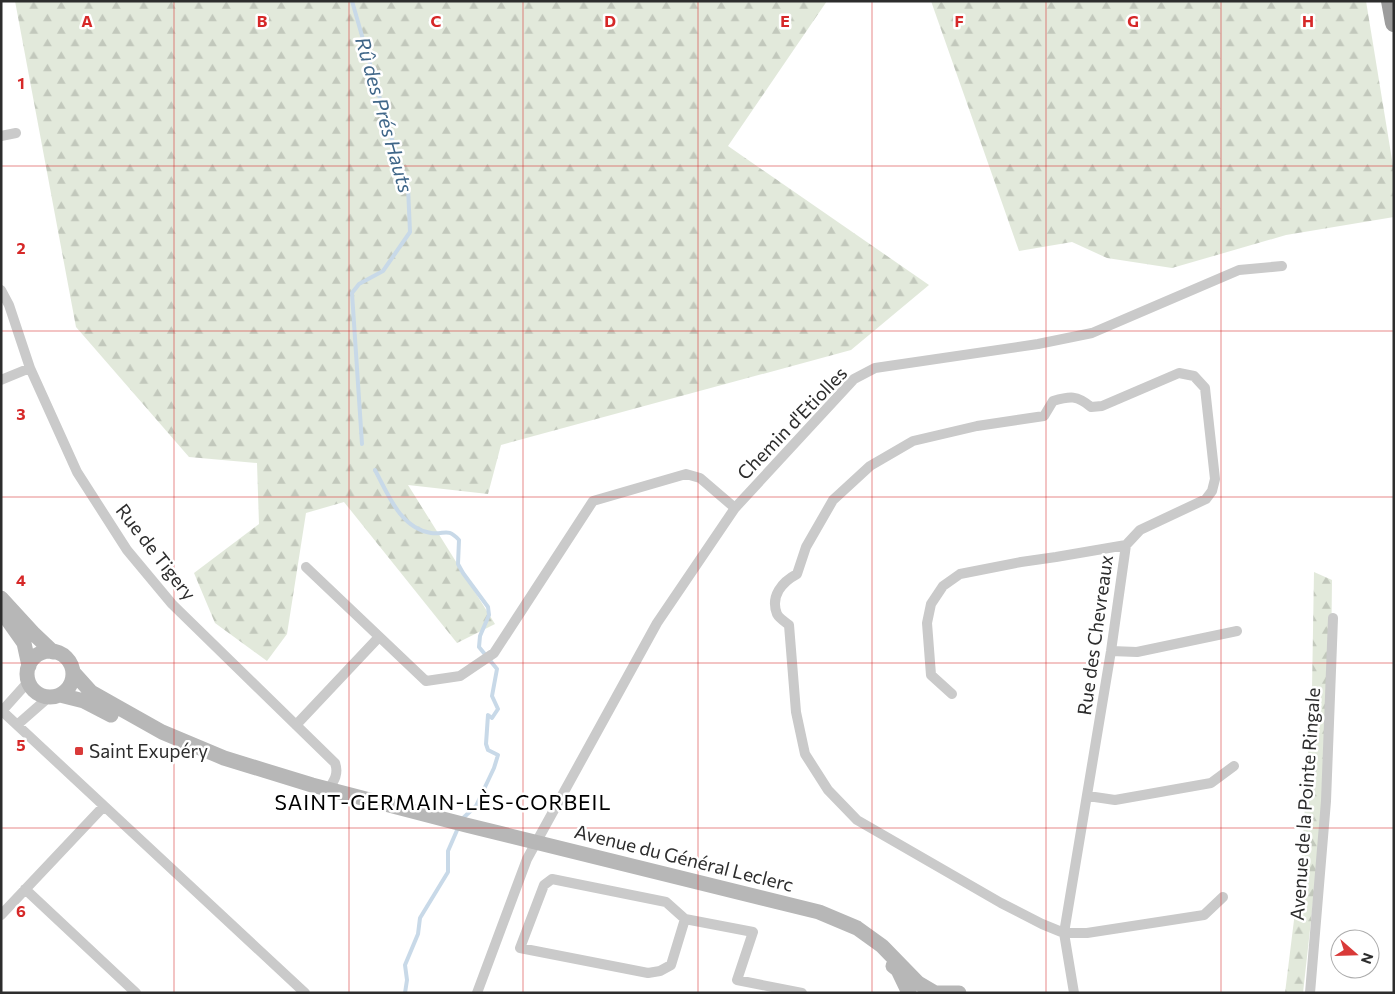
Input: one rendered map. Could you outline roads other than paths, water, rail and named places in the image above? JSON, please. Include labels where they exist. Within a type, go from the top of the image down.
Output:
[{"type":"highway","points":[[1390,1],[1394,23]]},
{"type":"main road","name":"Avenue du Général Leclerc","points":[[1,598],[53,652],[66,658],[73,672],[91,692],[154,728],[224,758],[459,827]]},
{"type":"main road","points":[[1,611],[16,628],[24,643],[29,666],[28,682]]},
{"type":"main road","points":[[29,666],[36,656],[41,653],[53,652]]},
{"type":"main road","points":[[55,696],[70,685],[73,672]]},
{"type":"main road","name":"Avenue du Général Leclerc","points":[[28,682],[36,693],[84,701],[157,740],[218,766],[310,792],[459,827],[818,919],[854,934],[878,952],[898,970],[909,993]]},
{"type":"main road","name":"Avenue du Général Leclerc","points":[[534,846],[819,912],[857,928],[882,946],[918,982],[935,993]]},
{"type":"main road","points":[[935,993],[959,993]]},
{"type":"street","points":[[1,136],[16,133]]},
{"type":"street","name":"Chemin d'Etiolles","points":[[477,993],[534,846],[657,624],[735,508],[854,379],[874,368],[1038,344],[1092,333],[1239,270],[1282,266]]},
{"type":"street","name":"Rue de Tigery","points":[[1,290],[9,305],[30,368],[77,472],[127,550],[172,604],[336,763],[336,775],[328,790]]},
{"type":"street","points":[[1,380],[30,368]]},
{"type":"street","name":"Rue des Chevreaux","points":[[1064,933],[1001,903],[879,834],[857,820],[828,790],[806,754],[796,712],[789,625],[777,615],[774,598],[784,581],[797,574],[806,547],[833,500],[870,466],[914,441],[977,426],[1044,416],[1053,401],[1069,397],[1082,399],[1091,407],[1102,406],[1179,373],[1194,376],[1205,388],[1215,479],[1212,491],[1206,499],[1140,530],[1126,545],[1088,796],[1064,933],[1074,993]]},
{"type":"street","points":[[306,567],[426,681],[460,676],[494,653],[593,501],[686,474],[700,478],[735,508]]},
{"type":"street","points":[[952,694],[931,675],[930,666],[927,623],[931,604],[943,586],[960,574],[1126,545]]},
{"type":"street","name":"Avenue de la Pointe Ringale","points":[[1310,993],[1326,801],[1333,618]]},
{"type":"street","points":[[1111,651],[1137,652],[1237,631]]},
{"type":"street","points":[[296,725],[379,637]]},
{"type":"street","points":[[28,682],[2,710],[305,993]]},
{"type":"street","points":[[17,725],[55,696]]},
{"type":"street","points":[[1088,796],[1115,800],[1211,784],[1234,766]]},
{"type":"street","points":[[1,915],[104,806]]},
{"type":"street","points":[[685,919],[671,965],[648,973],[520,948],[544,885],[552,879],[666,902],[685,919],[753,932],[737,980],[802,993]]},
{"type":"street","points":[[25,889],[136,993]]},
{"type":"street","points":[[1064,933],[1087,933],[1204,915],[1223,897]]},
{"type":"waterway","name":"Rû des Prés Hauts","points":[[352,1],[389,130],[408,187],[410,232],[383,271],[359,284],[352,293],[362,444]]},
{"type":"waterway","name":"Rû des Prés Hauts","points":[[375,470],[396,509],[411,524],[420,530],[431,533],[446,532],[459,540],[458,564],[488,607],[489,615],[480,636],[479,647],[497,669],[492,696],[498,709],[492,718],[488,715],[486,744],[488,750],[498,755],[476,806],[462,819]]},
{"type":"waterway","name":"Rû des Prés Hauts","points":[[405,993],[407,980],[405,965],[418,934],[420,918],[448,872],[448,851],[458,828]]},
{"type":"place","name":"Saint Exupéry","points":[[79,751]]},
{"type":"district","name":"SAINT-GERMAIN-LÈS-CORBEIL","points":[[443,803]]}]
